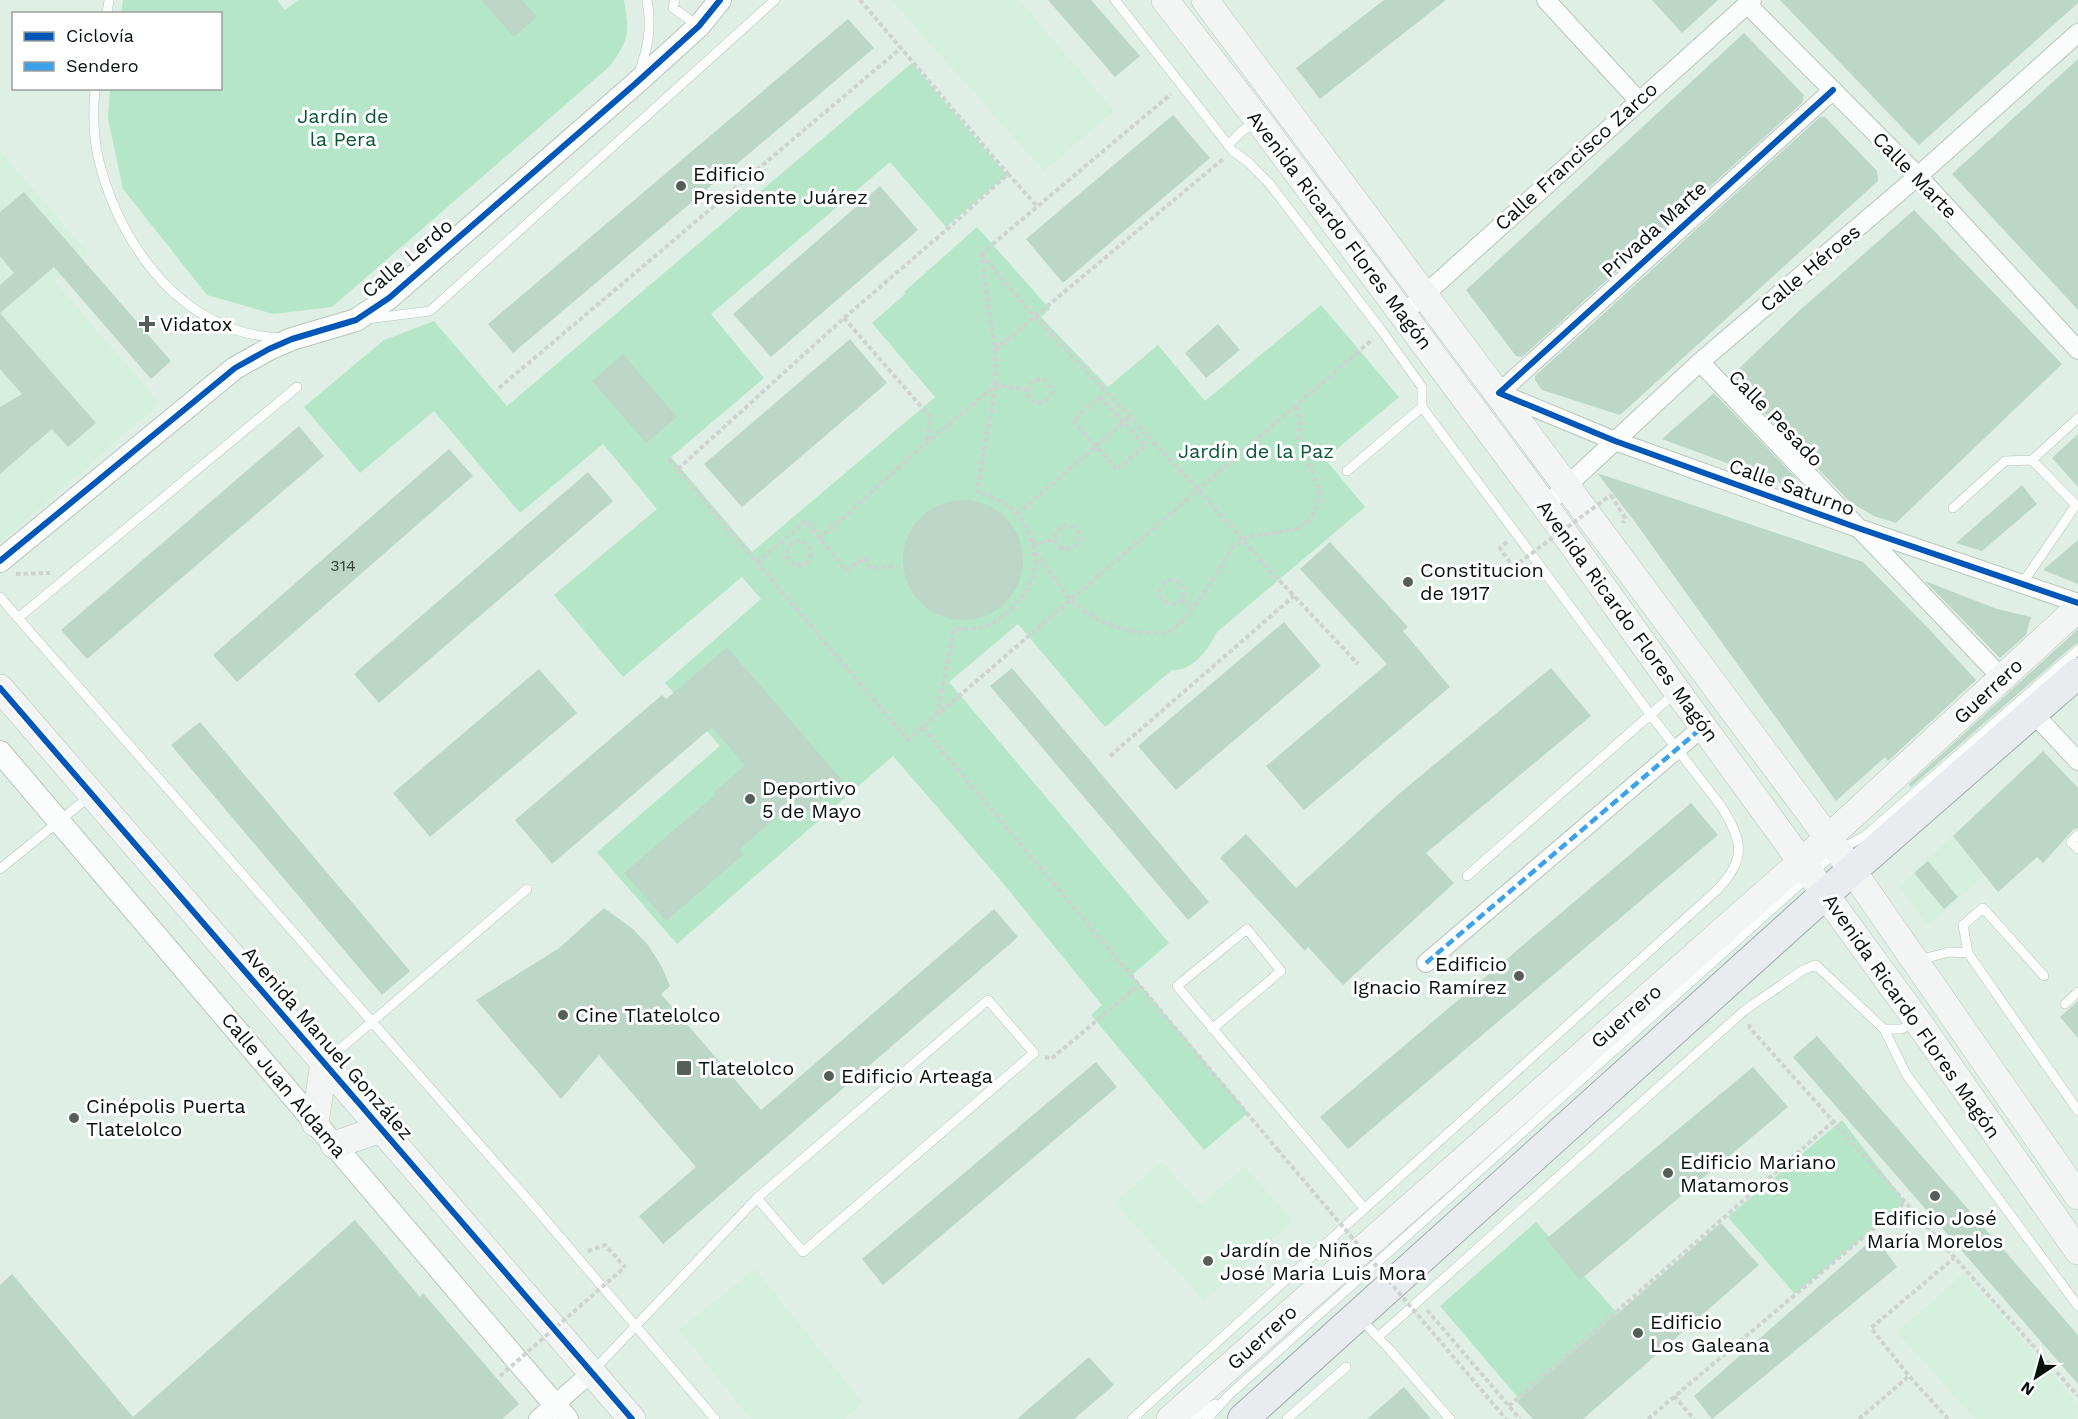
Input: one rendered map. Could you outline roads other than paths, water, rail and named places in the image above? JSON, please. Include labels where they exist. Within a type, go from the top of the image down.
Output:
[{"type":"main road","name":"Avenida Ricardo Flores Magón","points":[[1165,0],[1258,120],[1545,506],[2076,1243]]},
{"type":"main road","name":"Avenida Ricardo Flores Magón","points":[[1205,0],[1839,853],[2078,1196]]},
{"type":"main road","name":"Guerrero","points":[[1170,1419],[1358,1316],[1839,853],[2002,678],[2078,608]]},
{"type":"main road","name":"Guerrero","points":[[1226,1390],[1241,1338],[1839,853],[2033,713],[2078,674]]},
{"type":"main road","name":"Avenida Manuel González","points":[[0,688],[632,1419]]},
{"type":"main road","points":[[1760,804],[1772,810],[1780,810],[1789,799],[1791,789]]},
{"type":"main road","points":[[315,1123],[324,1063]]},
{"type":"main road","points":[[334,1145],[381,1129]]},
{"type":"street","name":"Calle Lerdo","points":[[0,561],[235,368],[291,339],[356,320],[389,298],[635,84],[699,26],[720,0]]},
{"type":"street","points":[[1546,0],[1638,100]]},
{"type":"street","name":"Calle Francisco Zarco","points":[[1403,314],[1749,2]]},
{"type":"street","name":"Calle Marte","points":[[1749,2],[1918,176],[2078,350]]},
{"type":"street","name":"Calle Héroes","points":[[1545,506],[1700,362],[1918,176],[2078,33]]},
{"type":"street","name":"Privada Marte","points":[[1498,393],[1833,90]]},
{"type":"street","name":"Calle Pesado","points":[[1700,362],[2002,678]]},
{"type":"street","name":"Calle Saturno","points":[[1498,393],[1615,441],[1858,528],[2078,603]]},
{"type":"street","points":[[2033,713],[2078,761]]},
{"type":"street","points":[[1426,963],[1704,726]]},
{"type":"street","name":"Calle Juan Aldama","points":[[0,752],[334,1145],[553,1414]]},
{"type":"street","points":[[553,1414],[591,1373]]},
{"type":"lane","points":[[635,84],[647,51],[650,31],[646,0]]},
{"type":"lane","points":[[675,0],[673,8],[699,26]]},
{"type":"lane","points":[[356,320],[430,312],[775,0]]},
{"type":"lane","points":[[1115,0],[1230,148],[1269,183],[1382,331],[1422,387],[1422,407],[1731,822],[1737,837],[1739,858],[1732,875],[1698,908],[1364,1208],[1241,1338]]},
{"type":"lane","points":[[95,90],[93,114],[101,166],[117,210],[138,250],[152,268],[168,288],[209,318],[254,336],[291,339]]},
{"type":"lane","points":[[1230,148],[1241,132],[1258,120]]},
{"type":"lane","points":[[18,618],[297,387]]},
{"type":"lane","points":[[1347,471],[1422,407]]},
{"type":"lane","points":[[1953,508],[2005,461],[2032,460],[2078,418]]},
{"type":"lane","points":[[2022,584],[2076,505],[2032,460]]},
{"type":"lane","points":[[0,597],[636,1324],[715,1419]]},
{"type":"lane","points":[[1839,853],[1853,824],[2061,638]]},
{"type":"lane","points":[[1839,853],[1865,836],[2078,650]]},
{"type":"lane","points":[[1467,876],[1677,691]]},
{"type":"lane","points":[[0,868],[92,794]]},
{"type":"lane","points":[[2078,835],[2071,842],[2078,849]]},
{"type":"lane","points":[[1193,1419],[1812,877]]},
{"type":"lane","points":[[324,1063],[527,888]]},
{"type":"lane","points":[[2044,976],[1983,908],[1963,925],[1968,953],[2078,1112]]},
{"type":"lane","points":[[1212,1029],[1281,971],[1247,928],[1177,986],[1212,1029],[1364,1208]]},
{"type":"lane","points":[[1916,961],[1948,951],[1968,953]]},
{"type":"lane","points":[[1378,1337],[1745,1011],[1803,970],[1816,965],[1884,1029],[1906,1074],[2078,1306]]},
{"type":"lane","points":[[2065,1004],[2078,992]]},
{"type":"lane","points":[[591,1373],[757,1198],[988,1000],[1034,1053],[803,1252],[757,1198]]},
{"type":"lane","points":[[1884,1029],[1902,1029],[1916,1019]]},
{"type":"lane","points":[[1358,1316],[1450,1419]]},
{"type":"lane","points":[[1287,1419],[1346,1367]]},
{"type":"lane","points":[[1132,1419],[1226,1390]]},
{"type":"lane","points":[[1207,1419],[1226,1390]]},
{"type":"place","name":"Edificio Presidente Juárez","points":[[681,186]]},
{"type":"place","name":"Vidatox","points":[[147,324]]},
{"type":"place","name":"Constitucion de 1917","points":[[1408,582]]},
{"type":"place","name":"Deportivo 5 de Mayo","points":[[750,799]]},
{"type":"place","name":"Edificio Ignacio Ramírez","points":[[1519,976]]},
{"type":"place","name":"Cine Tlatelolco","points":[[563,1015]]},
{"type":"place","name":"Tlatelolco","points":[[684,1068]]},
{"type":"place","name":"Edificio Arteaga","points":[[829,1076]]},
{"type":"place","name":"Cinépolis Puerta Tlatelolco","points":[[74,1118]]},
{"type":"place","name":"Edificio Mariano Matamoros","points":[[1668,1173]]},
{"type":"place","name":"Edificio José María Morelos","points":[[1935,1196]]},
{"type":"place","name":"Jardín de Niños José Maria Luis Mora","points":[[1208,1261]]},
{"type":"place","name":"Edificio Los Galeana","points":[[1638,1333]]},
{"type":"park label","name":"Jardín de la Pera","points":[[343,128]]},
{"type":"park label","name":"Jardín de la Paz","points":[[1256,451]]}]
